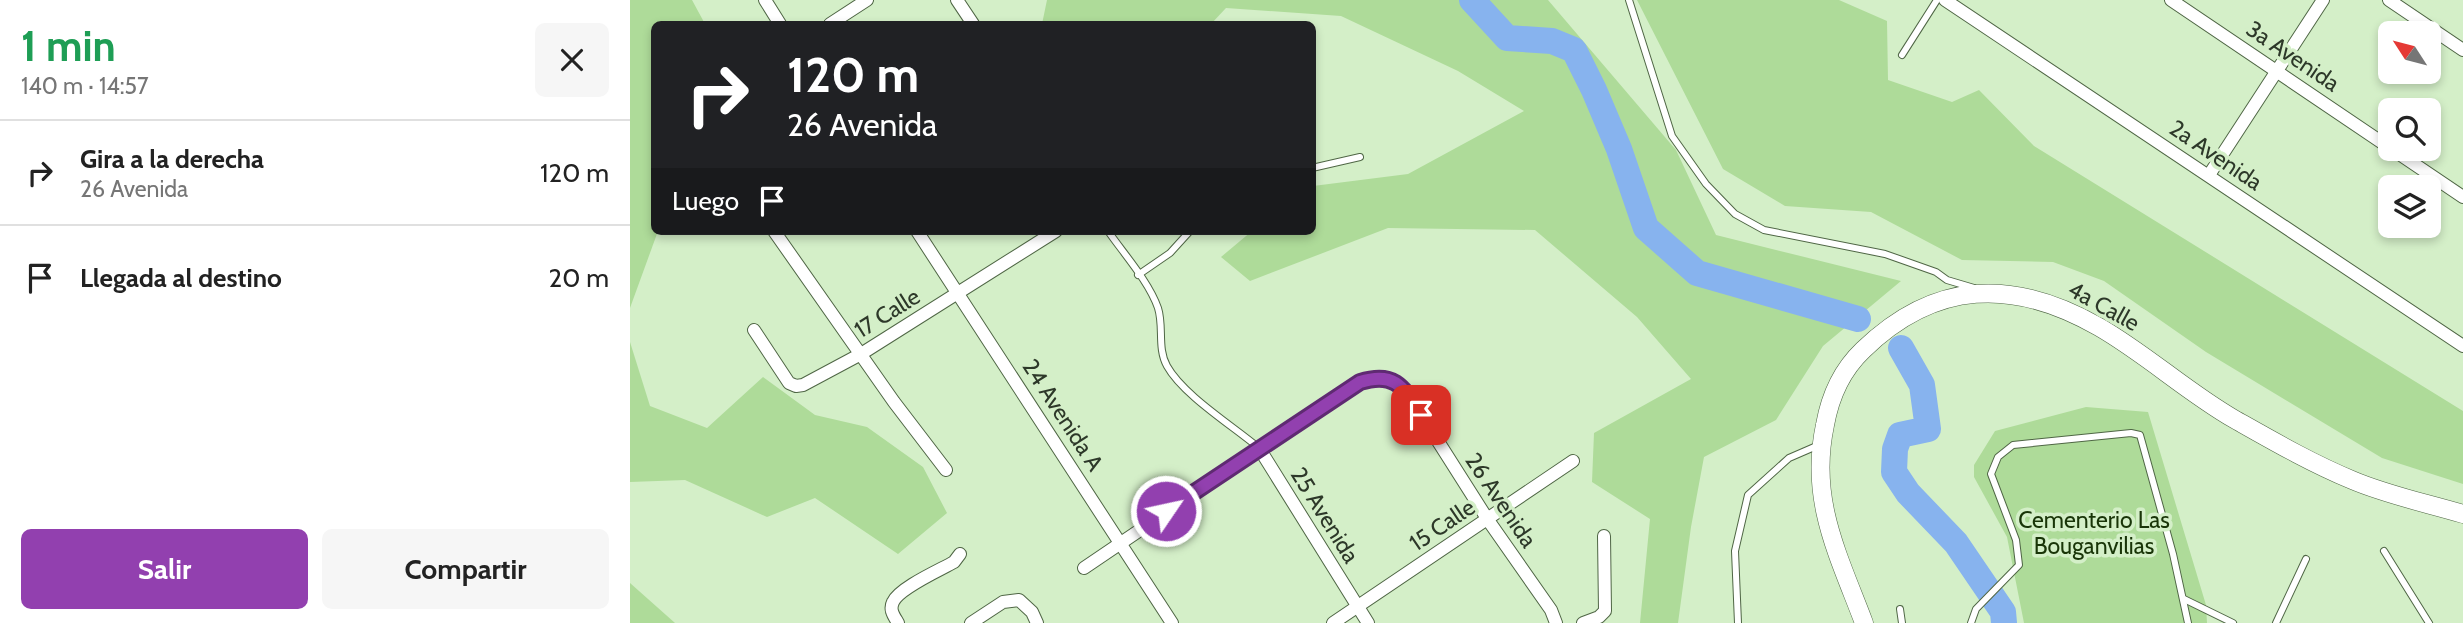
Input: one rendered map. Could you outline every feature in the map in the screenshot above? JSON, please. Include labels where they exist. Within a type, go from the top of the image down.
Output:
[{"type":"main road","name":"4a Calle","points":[[1864,623],[1824,513],[1820,486],[1821,444],[1829,403],[1845,373],[1869,344],[1890,326],[1910,313],[1972,293],[1991,293],[2042,301],[2079,317],[2101,328],[2230,417],[2304,458],[2354,481],[2463,514]]},
{"type":"street","points":[[765,0],[778,21]]},
{"type":"street","points":[[835,21],[867,0]]},
{"type":"street","points":[[957,0],[971,21]]},
{"type":"street","name":"2a Avenida","points":[[1945,0],[2463,346]]},
{"type":"street","name":"3a Avenida","points":[[2171,0],[2378,139]]},
{"type":"street","points":[[2210,175],[2323,0]]},
{"type":"street","points":[[2389,0],[2463,50]]},
{"type":"street","name":"3a Avenida","points":[[2410,161],[2463,197]]},
{"type":"street","points":[[777,235],[894,402],[946,470]]},
{"type":"street","name":"24 Avenida A","points":[[920,235],[1172,623]]},
{"type":"street","name":"17 Calle","points":[[754,330],[789,383],[803,385],[861,354],[1050,235]]},
{"type":"street","name":"26 Avenida","points":[[1259,449],[1360,382],[1378,376],[1391,380],[1408,394],[1488,520],[1551,610],[1556,623]]},
{"type":"street","points":[[1084,568],[1259,449]]},
{"type":"street","name":"25 Avenida","points":[[1259,449],[1368,623]]},
{"type":"street","name":"15 Calle","points":[[1334,623],[1573,461]]},
{"type":"street","points":[[1583,623],[1599,617],[1605,611],[1604,536]]},
{"type":"street","points":[[898,623],[891,611],[893,602],[900,593],[954,562],[960,554]]},
{"type":"street","points":[[971,623],[1003,602],[1019,600],[1032,612],[1037,623]]},
{"type":"lane","points":[[1629,0],[1672,136],[1706,184],[1735,214],[1764,230],[1885,254],[1936,272],[1947,280],[1991,293]]},
{"type":"lane","points":[[1902,55],[1937,0]]},
{"type":"lane","points":[[1316,167],[1360,157]]},
{"type":"lane","name":"25 Avenida","points":[[1111,235],[1157,305],[1163,326],[1161,342],[1166,364],[1181,384],[1259,449]]},
{"type":"lane","points":[[1138,275],[1170,254],[1187,235]]},
{"type":"lane","points":[[1971,623],[1976,609],[2019,565],[2016,540],[1991,474],[1998,457],[2014,445],[2101,435],[2140,435],[2188,623]]},
{"type":"lane","points":[[1738,623],[1735,551],[1748,495],[1789,458],[1821,444]]},
{"type":"lane","points":[[2384,551],[2428,623]]},
{"type":"lane","points":[[2276,623],[2306,559]]},
{"type":"lane","points":[[2184,599],[2232,623]]},
{"type":"lane","points":[[1900,610],[1902,623]]},
{"type":"green space","points":[[630,0],[692,0],[703,21],[651,21],[651,235],[657,235],[630,308]]},
{"type":"green space","points":[[1047,0],[1548,0],[1676,150],[1716,235],[1901,281],[1823,346],[1776,420],[1704,457],[1678,623],[1640,623],[1650,519],[1592,482],[1594,433],[1691,379],[1637,317],[1535,230],[1388,228],[1250,281],[1221,257],[1247,235],[1316,235],[1316,186],[1408,174],[1524,111],[1458,71],[1341,16],[1226,8],[1214,21],[1043,21]]},
{"type":"green space","points":[[1637,0],[1839,0],[1887,21],[1888,80],[1952,102],[1979,90],[2034,146],[2463,411],[2463,484],[2382,458],[2206,352],[2104,281],[2053,262],[1962,260],[1871,212],[1785,206],[1723,169]]},
{"type":"green space","points":[[630,342],[650,406],[707,428],[763,377],[815,415],[867,427],[923,467],[947,513],[898,554],[815,498],[767,517],[685,480],[630,482]]},
{"type":"green space","name":"Cementerio Las Bouganvilias","points":[[2086,407],[2148,412],[2206,605],[2207,623],[2024,623],[2007,537],[1974,477],[1974,465],[1995,431]]},
{"type":"green space","points":[[630,583],[675,623],[630,623]]},
{"type":"waterway","points":[[1472,0],[1507,38],[1552,41],[1574,50],[1619,149],[1646,228],[1697,273],[1858,319]]},
{"type":"waterway","points":[[1901,348],[1922,385],[1928,429],[1900,435],[1895,449],[1894,472],[1908,493],[1956,543],[2003,612],[2004,623]]},
{"type":"route","points":[[1166,511],[1360,382],[1378,376],[1391,380],[1408,394],[1421,415]]}]
